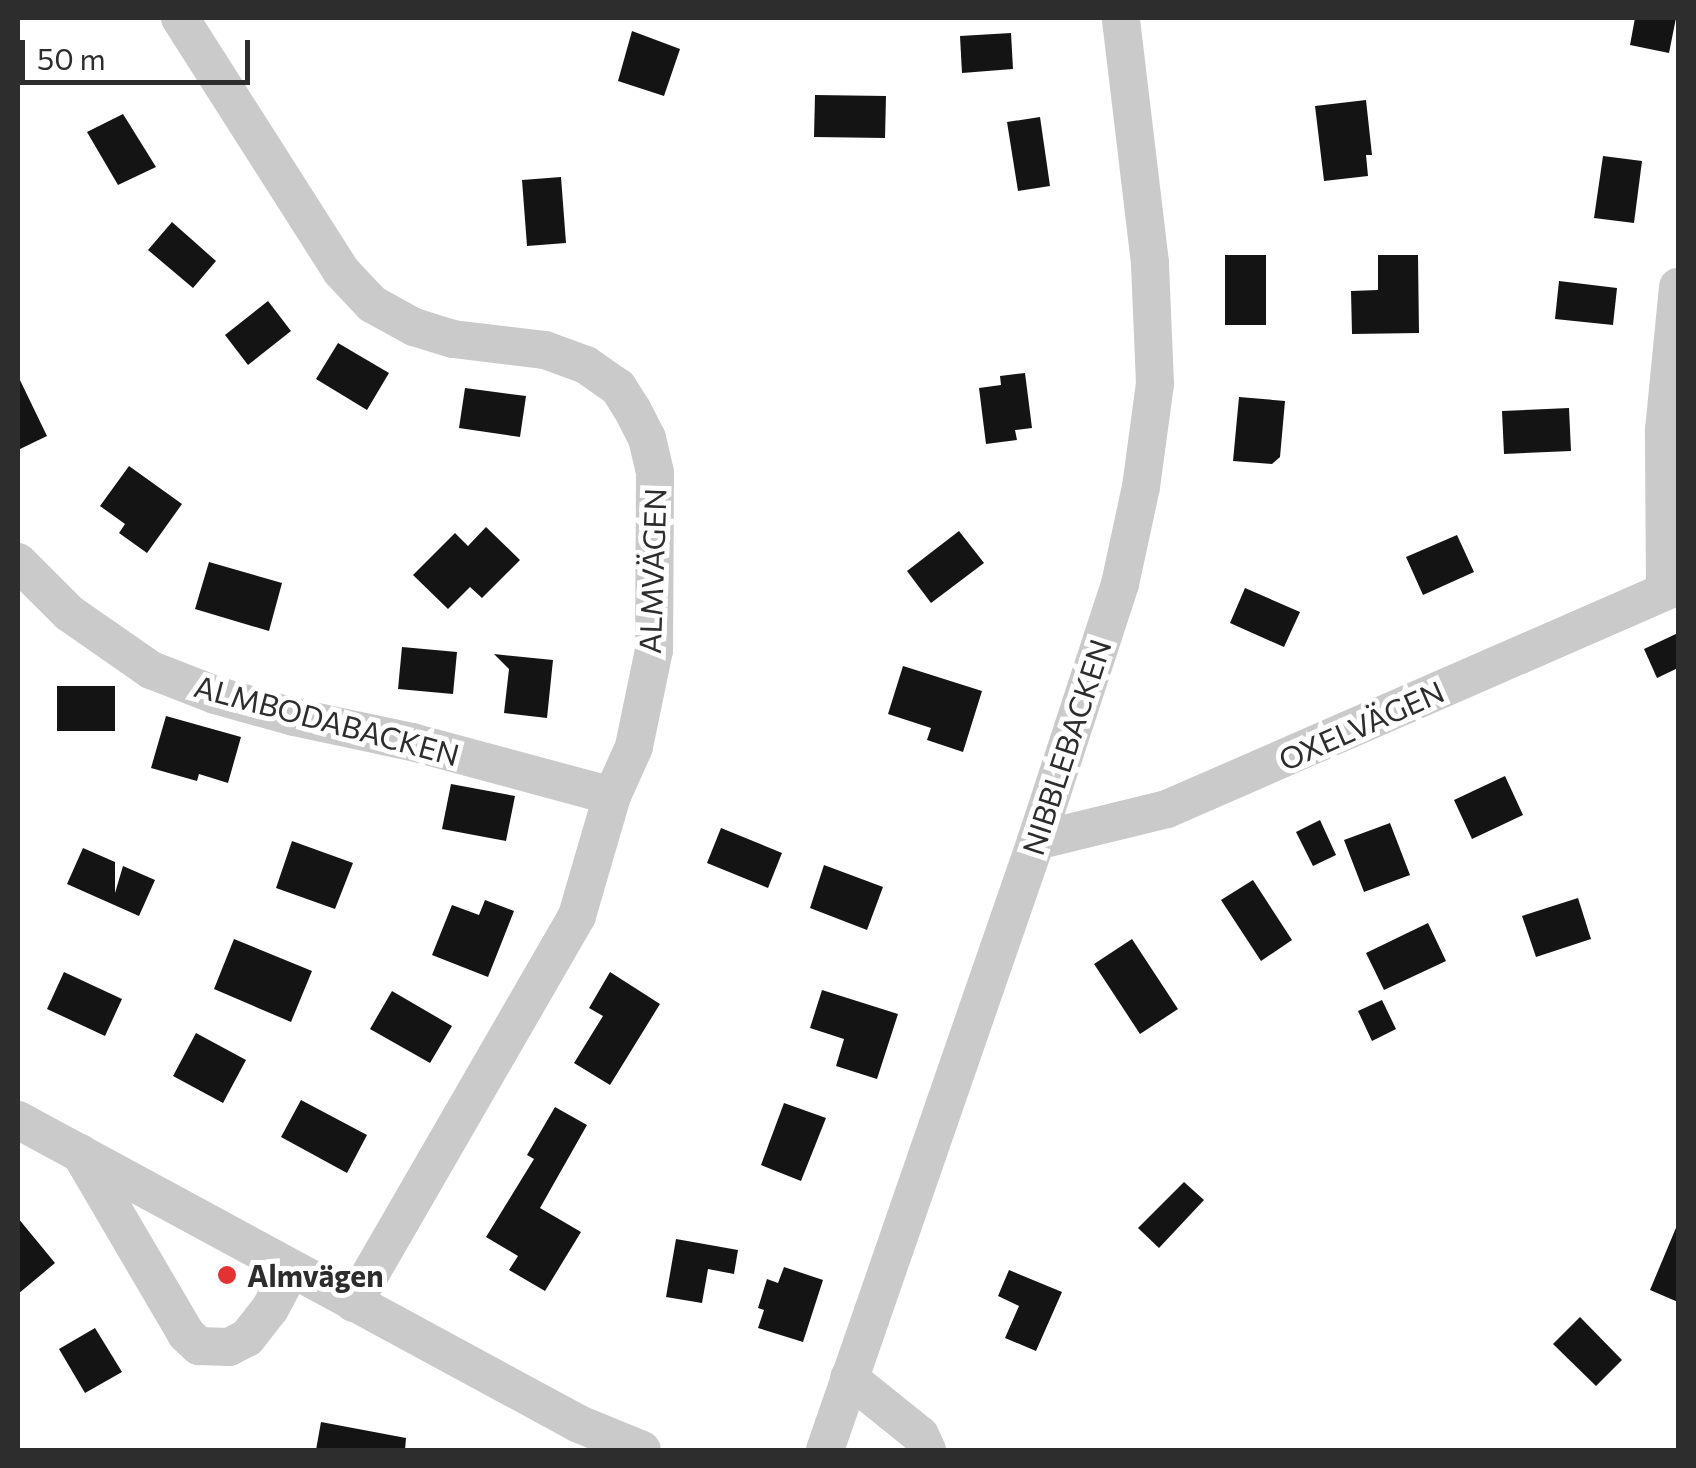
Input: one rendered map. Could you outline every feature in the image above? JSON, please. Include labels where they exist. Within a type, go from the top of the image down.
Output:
[{"type":"street","name":"ALMVÄGEN","points":[[180,18],[341,271],[372,304],[414,328],[453,339],[545,350],[586,365],[618,387],[632,408],[647,438],[655,473],[654,650],[634,747],[612,796],[577,916],[354,1303]]},
{"type":"street","name":"NIBBLEBACKEN","points":[[826,1450],[1036,841],[1120,584],[1141,487],[1155,384],[1150,262],[1121,18]]},
{"type":"street","points":[[1672,588],[1664,430],[1678,287]]},
{"type":"street","name":"ALMBODABACKEN","points":[[18,562],[69,613],[151,670],[278,712],[412,742],[612,796]]},
{"type":"street","name":"OXELVÄGEN","points":[[1036,841],[1168,809],[1672,588]]},
{"type":"street","points":[[18,1120],[579,1424],[642,1450]]},
{"type":"street","points":[[78,1151],[186,1334],[199,1346],[229,1347],[247,1338],[270,1309],[290,1270]]},
{"type":"street","points":[[849,1378],[920,1435],[927,1450]]},
{"type":"building","points":[[1635,18],[1676,18],[1669,53],[1630,45]]},
{"type":"building","points":[[632,31],[680,49],[664,96],[618,81]]},
{"type":"building","points":[[1011,33],[1013,69],[962,73],[960,36]]},
{"type":"building","points":[[815,95],[886,96],[885,138],[814,137]]},
{"type":"building","points":[[1366,100],[1372,155],[1366,155],[1368,176],[1324,181],[1315,106]]},
{"type":"building","points":[[123,114],[156,167],[118,185],[87,132]]},
{"type":"building","points":[[1040,117],[1050,186],[1018,191],[1007,122]]},
{"type":"building","points":[[1603,156],[1642,161],[1634,223],[1594,218]]},
{"type":"building","points":[[561,177],[566,243],[527,246],[522,180]]},
{"type":"building","points":[[172,222],[216,261],[193,288],[148,250]]},
{"type":"building","points":[[1225,255],[1266,255],[1266,325],[1225,325]]},
{"type":"building","points":[[1378,255],[1418,255],[1419,333],[1352,334],[1351,291],[1378,290]]},
{"type":"building","points":[[1559,281],[1617,288],[1613,325],[1555,319]]},
{"type":"building","points":[[268,301],[291,331],[248,365],[225,335]]},
{"type":"building","points":[[338,343],[389,373],[367,410],[316,379]]},
{"type":"building","points":[[1025,373],[1032,428],[1015,430],[1017,440],[986,444],[979,388],[1001,385],[1000,376]]},
{"type":"building","points":[[18,376],[47,436],[18,450]]},
{"type":"building","points":[[465,388],[526,396],[520,437],[459,428]]},
{"type":"building","points":[[1239,397],[1285,401],[1280,457],[1272,464],[1233,461]]},
{"type":"building","points":[[1569,408],[1571,451],[1504,454],[1502,411]]},
{"type":"building","points":[[129,466],[182,504],[147,553],[119,533],[125,524],[100,506]]},
{"type":"building","points":[[486,527],[520,560],[482,598],[470,587],[448,609],[413,575],[455,533],[468,546]]},
{"type":"building","points":[[959,531],[984,563],[931,603],[907,571]]},
{"type":"building","points":[[1457,535],[1474,572],[1423,595],[1406,557]]},
{"type":"building","points":[[209,562],[282,583],[269,631],[195,609]]},
{"type":"building","points":[[1245,588],[1300,612],[1284,647],[1230,623]]},
{"type":"building","points":[[1678,633],[1678,668],[1657,678],[1644,649]]},
{"type":"building","points":[[402,647],[457,652],[453,694],[398,689]]},
{"type":"building","points":[[494,654],[553,660],[547,718],[504,713],[509,669]]},
{"type":"building","points":[[903,666],[982,691],[963,752],[927,740],[931,728],[888,714]]},
{"type":"building","points":[[57,686],[115,686],[115,731],[57,731]]},
{"type":"building","points":[[166,716],[241,737],[228,783],[199,774],[197,781],[151,768]]},
{"type":"building","points":[[1505,776],[1523,815],[1472,839],[1454,800]]},
{"type":"building","points":[[451,784],[515,796],[506,841],[442,829]]},
{"type":"building","points":[[1320,820],[1336,855],[1313,866],[1296,832]]},
{"type":"building","points":[[1390,823],[1410,875],[1364,892],[1344,840]]},
{"type":"building","points":[[721,828],[782,853],[768,888],[707,863]]},
{"type":"building","points":[[292,841],[353,863],[335,909],[276,888]]},
{"type":"building","points":[[83,848],[115,862],[115,893],[123,866],[155,880],[139,916],[67,884]]},
{"type":"building","points":[[824,865],[883,887],[867,930],[810,908]]},
{"type":"building","points":[[1253,880],[1292,940],[1261,961],[1221,900]]},
{"type":"building","points":[[1578,898],[1591,939],[1536,957],[1522,916]]},
{"type":"building","points":[[485,900],[514,911],[488,977],[432,955],[452,905],[479,915]]},
{"type":"building","points":[[1428,923],[1446,961],[1384,990],[1366,953]]},
{"type":"building","points":[[234,939],[312,971],[291,1022],[214,989]]},
{"type":"building","points":[[1132,939],[1178,1009],[1140,1034],[1094,964]]},
{"type":"building","points":[[64,972],[122,999],[105,1036],[47,1009]]},
{"type":"building","points":[[610,972],[660,1004],[610,1085],[574,1063],[603,1016],[589,1008]]},
{"type":"building","points":[[822,990],[898,1014],[877,1079],[836,1066],[844,1039],[810,1028]]},
{"type":"building","points":[[392,991],[452,1026],[430,1063],[370,1029]]},
{"type":"building","points":[[1382,1000],[1396,1029],[1372,1041],[1358,1011]]},
{"type":"building","points":[[196,1033],[246,1060],[223,1103],[173,1076]]},
{"type":"building","points":[[301,1100],[367,1135],[347,1173],[281,1137]]},
{"type":"building","points":[[784,1103],[826,1118],[801,1181],[761,1165]]},
{"type":"building","points":[[555,1107],[587,1125],[540,1208],[581,1232],[545,1291],[509,1270],[518,1256],[486,1237],[534,1159],[527,1155]]},
{"type":"building","points":[[1184,1182],[1204,1200],[1159,1248],[1138,1228]]},
{"type":"building","points":[[18,1218],[55,1263],[18,1294]]},
{"type":"building","points":[[1678,1223],[1678,1302],[1650,1290]]},
{"type":"building","points":[[676,1239],[738,1250],[734,1274],[708,1269],[702,1303],[666,1297]]},
{"type":"building","points":[[784,1267],[823,1280],[803,1342],[758,1328],[764,1310],[758,1308],[767,1279],[778,1283]]},
{"type":"building","points":[[1009,1270],[1062,1292],[1036,1351],[1005,1338],[1019,1306],[998,1296]]},
{"type":"building","points":[[1580,1317],[1622,1360],[1596,1386],[1553,1344]]},
{"type":"building","points":[[95,1328],[122,1372],[85,1393],[59,1349]]},
{"type":"building","points":[[321,1422],[406,1438],[405,1450],[316,1450]]},
{"type":"place","name":"Almvägen","points":[[227,1275]]}]
